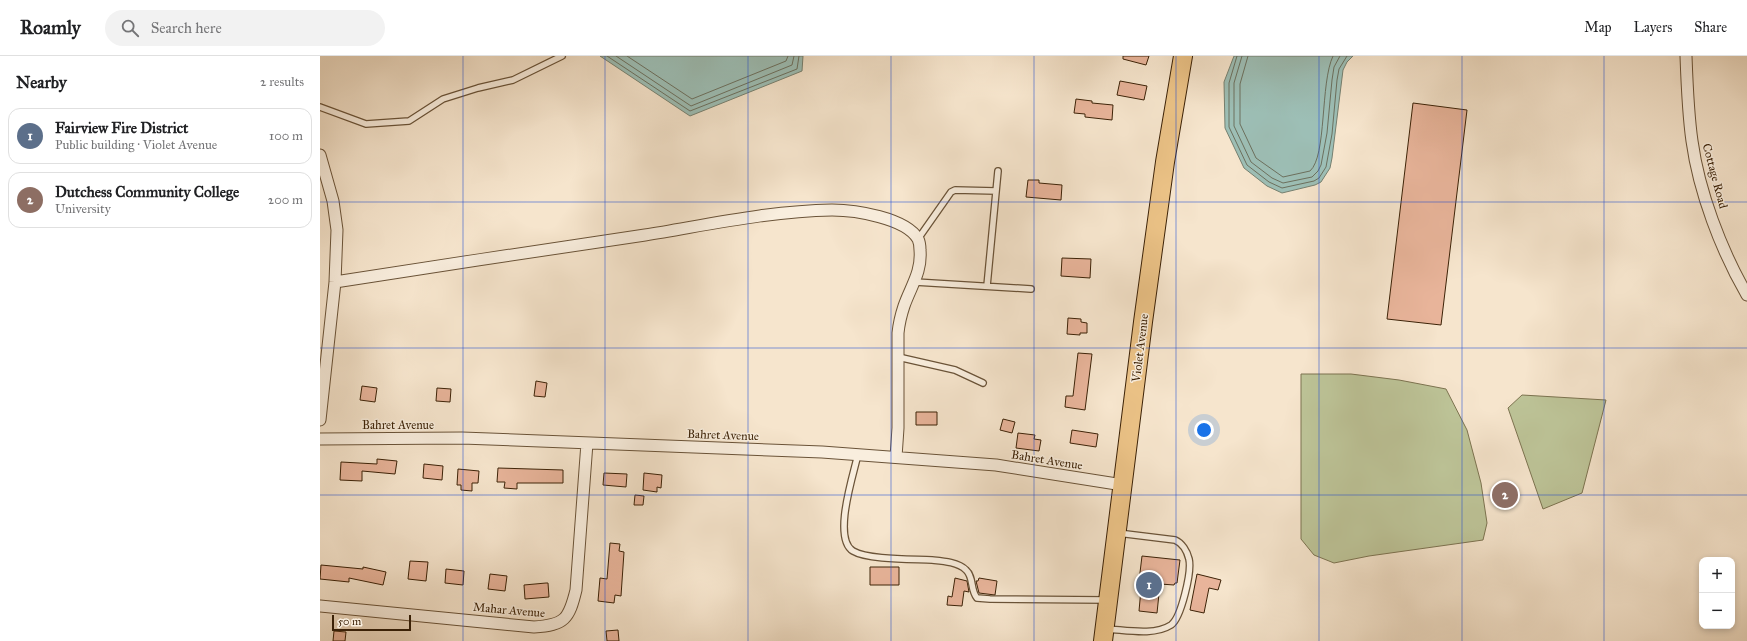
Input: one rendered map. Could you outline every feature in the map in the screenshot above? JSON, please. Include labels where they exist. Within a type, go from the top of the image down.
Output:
[{"type":"main road","name":"Violet Avenue","points":[[1104,635],[1165,162],[1183,56]]},
{"type":"street","name":"Cottage Road","points":[[1686,56],[1692,142],[1699,176],[1724,249],[1747,295]]},
{"type":"street","points":[[320,155],[333,201],[337,230],[334,282],[320,420]]},
{"type":"street","points":[[334,282],[656,233],[746,217],[832,210],[858,211],[883,217],[912,232],[918,239],[921,260],[915,282],[900,319],[898,333],[898,428],[896,457]]},
{"type":"street","name":"Bahret Avenue","points":[[320,439],[462,438],[858,454],[996,465],[1123,485]]},
{"type":"street","name":"Mahar Avenue","points":[[320,606],[487,621],[534,627],[550,626],[559,623],[565,618],[572,607],[576,590],[588,443]]},
{"type":"lane","points":[[320,106],[366,124],[409,121],[443,99],[478,88],[513,80],[562,56]]},
{"type":"lane","points":[[987,286],[998,171]]},
{"type":"lane","points":[[918,239],[951,192],[955,190],[996,191]]},
{"type":"lane","points":[[915,282],[1032,289]]},
{"type":"lane","points":[[898,357],[955,370],[983,382]]},
{"type":"lane","points":[[858,454],[844,522],[844,533],[848,545],[852,550],[869,556],[939,561],[957,564],[967,570],[972,579],[973,594],[977,598],[1108,600]]},
{"type":"lane","points":[[1104,635],[1163,629],[1172,624],[1184,600],[1190,568],[1189,558],[1180,542],[1117,532]]},
{"type":"green space","points":[[1301,374],[1351,374],[1399,380],[1446,389],[1467,430],[1481,483],[1487,523],[1483,540],[1369,556],[1334,563],[1314,555],[1301,539]]},
{"type":"green space","points":[[1522,395],[1606,400],[1582,493],[1543,509],[1508,408]]},
{"type":"water","points":[[600,56],[803,56],[802,71],[690,116]]},
{"type":"water","points":[[1234,56],[1353,56],[1347,62],[1343,70],[1332,158],[1330,168],[1321,182],[1315,185],[1282,193],[1267,186],[1244,168],[1225,128],[1224,82]]},
{"type":"building","points":[[1123,56],[1149,56],[1146,65],[1123,59]]},
{"type":"building","points":[[1120,81],[1147,86],[1144,100],[1117,95]]},
{"type":"building","points":[[1076,99],[1092,101],[1092,103],[1113,105],[1112,120],[1085,117],[1085,114],[1074,113]]},
{"type":"building","points":[[1413,103],[1467,110],[1441,325],[1387,319]]},
{"type":"building","points":[[1028,180],[1039,180],[1039,183],[1062,185],[1061,200],[1026,197]]},
{"type":"building","points":[[1062,258],[1091,259],[1090,278],[1061,276]]},
{"type":"building","points":[[1068,318],[1081,319],[1081,322],[1087,323],[1087,333],[1080,333],[1080,335],[1067,334]]},
{"type":"building","points":[[1078,353],[1092,354],[1085,410],[1065,407],[1066,396],[1073,396]]},
{"type":"building","points":[[536,381],[547,383],[545,397],[534,396]]},
{"type":"building","points":[[362,386],[377,388],[375,402],[360,400]]},
{"type":"building","points":[[437,388],[451,389],[450,402],[436,401]]},
{"type":"building","points":[[916,412],[937,412],[937,425],[916,425]]},
{"type":"building","points":[[1003,419],[1015,422],[1012,433],[1000,430]]},
{"type":"building","points":[[1072,430],[1098,434],[1096,447],[1070,443]]},
{"type":"building","points":[[1018,433],[1035,435],[1034,439],[1041,440],[1039,451],[1016,448]]},
{"type":"building","points":[[377,459],[397,461],[395,474],[362,471],[362,481],[340,480],[341,462],[377,464]]},
{"type":"building","points":[[424,464],[443,466],[442,480],[423,478]]},
{"type":"building","points":[[498,468],[563,470],[563,483],[517,483],[517,489],[504,488],[505,482],[497,482]]},
{"type":"building","points":[[458,469],[479,471],[478,483],[472,483],[472,491],[461,490],[461,485],[457,485]]},
{"type":"building","points":[[604,473],[627,474],[626,487],[603,485]]},
{"type":"building","points":[[644,473],[662,475],[661,488],[657,487],[657,492],[643,490]]},
{"type":"building","points":[[635,495],[644,496],[643,505],[634,505]]},
{"type":"building","points":[[610,543],[620,544],[619,551],[624,552],[621,596],[615,595],[614,603],[598,601],[600,578],[607,579]]},
{"type":"building","points":[[1142,556],[1180,560],[1177,583],[1174,585],[1160,584],[1157,613],[1139,611],[1141,589],[1138,589]]},
{"type":"building","points":[[410,561],[428,562],[426,581],[408,579]]},
{"type":"building","points":[[321,565],[363,569],[363,567],[386,572],[383,585],[349,578],[349,582],[320,579]]},
{"type":"building","points":[[870,567],[899,567],[899,585],[870,585]]},
{"type":"building","points":[[446,569],[464,571],[463,585],[445,583]]},
{"type":"building","points":[[490,574],[507,576],[505,591],[488,589]]},
{"type":"building","points":[[1197,574],[1221,580],[1218,590],[1209,588],[1204,613],[1190,610]]},
{"type":"building","points":[[955,578],[967,581],[969,592],[964,591],[962,606],[947,605],[948,596],[952,597]]},
{"type":"building","points":[[979,578],[997,581],[995,595],[979,593],[976,581],[978,581]]},
{"type":"building","points":[[548,583],[549,597],[525,599],[524,585]]},
{"type":"building","points":[[618,630],[619,641],[607,641],[606,631]]},
{"type":"building","points":[[334,631],[346,632],[345,641],[333,641]]},
{"type":"place","name":"Dutchess Community College","points":[[1505,495]]},
{"type":"place","name":"Fairview Fire District","points":[[1149,585]]}]
